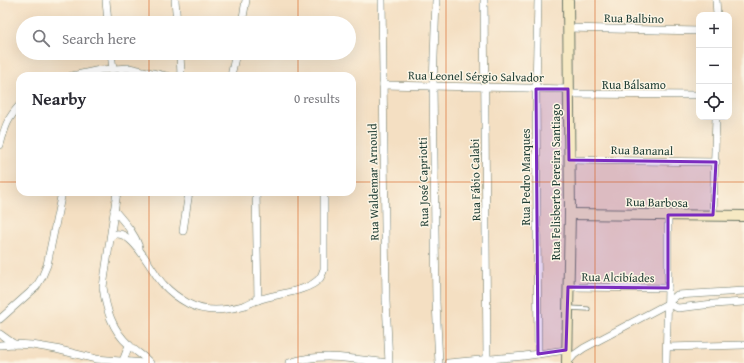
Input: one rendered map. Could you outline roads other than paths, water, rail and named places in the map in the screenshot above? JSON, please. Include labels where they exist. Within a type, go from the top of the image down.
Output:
[{"type":"street","points":[[106,0],[107,16]]},
{"type":"street","points":[[175,0],[176,16]]},
{"type":"street","points":[[243,16],[246,0]]},
{"type":"street","name":"Rua Waldemar Arnould","points":[[382,0],[386,301],[389,363]]},
{"type":"street","name":"Rua José Capriotti","points":[[436,0],[433,86],[436,302],[439,363]]},
{"type":"street","name":"Rua Fábio Calabi","points":[[484,0],[487,360]]},
{"type":"street","name":"Rua Pedro Marques","points":[[538,0],[536,89],[538,354]]},
{"type":"street","name":"Rua Felisberto Pereira Santiago","points":[[567,363],[566,350],[570,214],[568,0]]},
{"type":"street","points":[[716,0],[716,12]]},
{"type":"street","name":"Rua Balbino","points":[[568,28],[696,31]]},
{"type":"street","points":[[112,60],[113,69]]},
{"type":"street","points":[[180,60],[181,72]]},
{"type":"street","points":[[232,72],[234,60]]},
{"type":"street","points":[[102,72],[113,69],[131,72]]},
{"type":"street","name":"Rua Leonel Sérgio Salvador","points":[[383,85],[568,91]]},
{"type":"street","name":"Rua Bálsamo","points":[[568,91],[696,96]]},
{"type":"street","points":[[0,145],[6,124],[16,110]]},
{"type":"street","points":[[713,215],[716,162],[716,120]]},
{"type":"street","name":"Rua Bananal","points":[[569,160],[716,162]]},
{"type":"street","points":[[0,319],[36,287],[42,277],[47,264],[61,196]]},
{"type":"street","points":[[116,196],[103,287],[105,302],[111,320],[120,335],[150,363]]},
{"type":"street","points":[[184,232],[188,196]]},
{"type":"street","points":[[256,196],[258,300]]},
{"type":"street","points":[[111,236],[114,234],[121,234],[127,238],[139,250],[162,284],[191,305],[206,309],[221,309],[248,304],[306,286],[317,281],[321,277],[324,269],[324,196]]},
{"type":"street","points":[[114,210],[129,227],[135,237],[139,250]]},
{"type":"street","name":"Rua Barbosa","points":[[570,214],[744,216]]},
{"type":"street","points":[[666,363],[668,215]]},
{"type":"street","name":"Rua Alcibíades","points":[[568,287],[668,288]]},
{"type":"street","points":[[567,363],[574,355],[584,348],[667,304],[677,295],[744,291]]},
{"type":"street","points":[[667,304],[678,308],[744,302]]},
{"type":"street","points":[[0,334],[14,344]]},
{"type":"street","points":[[0,344],[14,344],[56,349],[96,359],[144,363]]},
{"type":"street","points":[[123,361],[129,345]]},
{"type":"street","points":[[667,347],[744,345]]},
{"type":"street","points":[[448,363],[487,360],[566,350]]},
{"type":"street","points":[[289,363],[308,358],[326,357],[389,363]]},
{"type":"lane","points":[[568,308],[588,309]]}]
